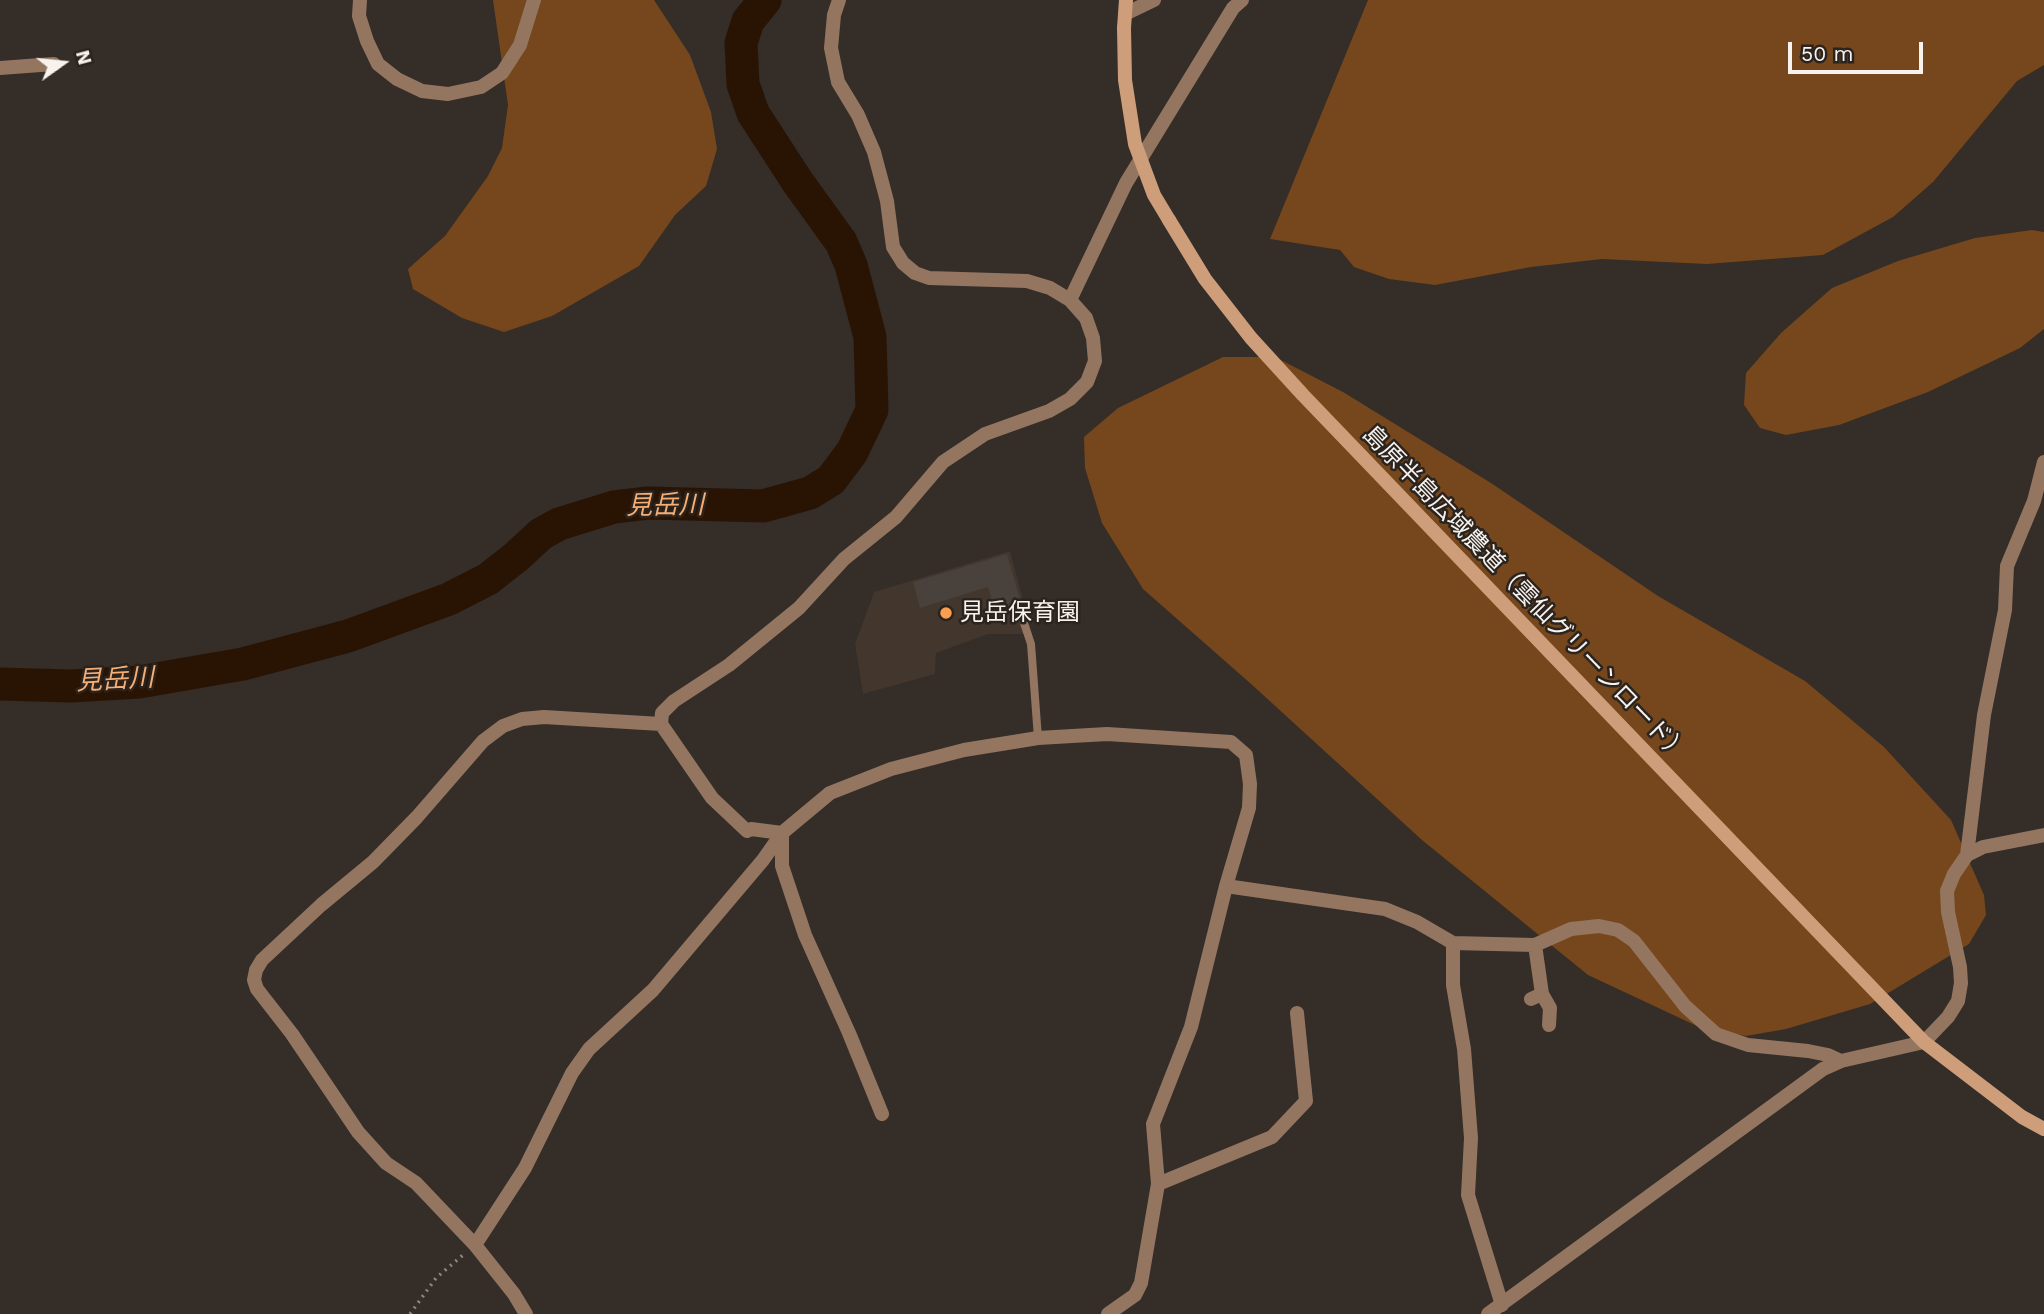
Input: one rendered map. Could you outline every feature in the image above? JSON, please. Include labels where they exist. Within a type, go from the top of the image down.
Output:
[{"type":"street","points":[[360,0],[359,16],[378,64],[397,79],[422,91],[447,94],[481,88],[502,73],[520,45],[534,0]]},
{"type":"street","points":[[782,833],[751,829],[747,831],[712,798],[662,724],[662,713],[674,701],[729,665],[799,608],[844,559],[896,516],[943,462],[985,434],[1049,411],[1070,399],[1087,382],[1095,361],[1093,338],[1086,318],[1070,299],[1050,288],[1027,281],[929,278],[915,274],[904,263],[893,247],[887,201],[874,152],[858,115],[838,82],[831,48],[834,15],[839,0]]},
{"type":"street","points":[[1125,14],[1154,0]]},
{"type":"street","points":[[1070,299],[1126,183],[1233,8],[1242,0]]},
{"type":"street","name":"島原半島広域農道（雲仙グリーンロード）","points":[[1125,14],[1125,80],[1135,144],[1154,195],[1205,279],[1251,338],[1303,396],[1924,1042],[2022,1117],[2044,1129]]},
{"type":"street","points":[[0,68],[54,64]]},
{"type":"street","points":[[1453,943],[1453,985],[1464,1049],[1471,1138],[1468,1195],[1493,1311],[1823,1069],[1842,1061],[1924,1042],[1948,1017],[1958,1001],[1961,975],[1948,912],[1947,891],[1954,874],[1967,855],[1984,715],[2005,610],[2007,566],[2034,501],[2044,462]]},
{"type":"street","points":[[526,1314],[514,1294],[475,1245],[416,1183],[386,1163],[358,1132],[292,1034],[257,989],[254,980],[256,970],[262,960],[321,905],[373,862],[417,817],[483,741],[503,726],[522,719],[544,717],[662,724]]},
{"type":"street","points":[[475,1245],[525,1168],[572,1073],[589,1049],[653,990],[763,860],[782,833],[830,793],[891,769],[964,750],[1038,738],[1107,734],[1231,742],[1246,755],[1250,784],[1249,808],[1226,886],[1191,1027],[1153,1124],[1158,1184],[1142,1283],[1135,1295],[1108,1314]]},
{"type":"street","points":[[782,833],[782,866],[804,935],[849,1033],[882,1114]]},
{"type":"street","points":[[1967,855],[1983,847],[2044,835]]},
{"type":"street","points":[[1226,886],[1385,909],[1417,922],[1453,943],[1535,945],[1571,929],[1599,926],[1618,930],[1634,941],[1685,1006],[1716,1034],[1748,1045],[1808,1051],[1842,1061]]},
{"type":"street","points":[[1535,945],[1536,997],[1550,1008],[1549,1025]]},
{"type":"street","points":[[1158,1184],[1272,1137],[1306,1101],[1297,1013]]},
{"type":"lane","points":[[1023,620],[1031,644],[1038,738]]},
{"type":"path","points":[[410,1314],[436,1278],[475,1245]]},
{"type":"shaded area","points":[[493,0],[654,0],[690,55],[711,112],[717,149],[706,186],[675,215],[639,266],[552,316],[504,332],[462,318],[413,289],[408,269],[445,236],[488,176],[502,148],[508,105]]},
{"type":"shaded area","points":[[1368,0],[2044,0],[2044,65],[2017,81],[1933,182],[1893,217],[1823,255],[1707,264],[1602,259],[1531,267],[1435,285],[1389,279],[1354,267],[1340,250],[1270,239]]},
{"type":"shaded area","points":[[2032,230],[2044,232],[2044,329],[2020,348],[1928,392],[1839,425],[1786,435],[1760,428],[1744,405],[1746,373],[1781,333],[1832,288],[1898,261],[1975,238]]},
{"type":"shaded area","points":[[1223,357],[1275,357],[1343,392],[1491,483],[1658,596],[1805,681],[1884,747],[1951,820],[1984,895],[1986,915],[1969,944],[1870,1004],[1786,1029],[1746,1036],[1699,1027],[1588,975],[1422,840],[1143,589],[1102,523],[1085,468],[1084,437],[1118,408]]},
{"type":"shaded area","name":"見岳保育園","points":[[1010,551],[1032,634],[988,634],[936,653],[935,674],[863,694],[855,644],[874,592]]},
{"type":"building","points":[[1007,554],[1023,609],[997,617],[988,587],[920,608],[913,582]]},
{"type":"waterway","name":"見岳川","points":[[0,684],[71,686],[139,682],[243,664],[348,636],[449,599],[488,579],[541,534],[559,524],[614,507],[648,503],[763,506],[810,493],[831,480],[852,452],[872,410],[870,337],[851,265],[841,242],[753,113],[743,84],[741,43],[748,21],[765,0]]},
{"type":"place","name":"見岳保育園","points":[[946,613]]}]
